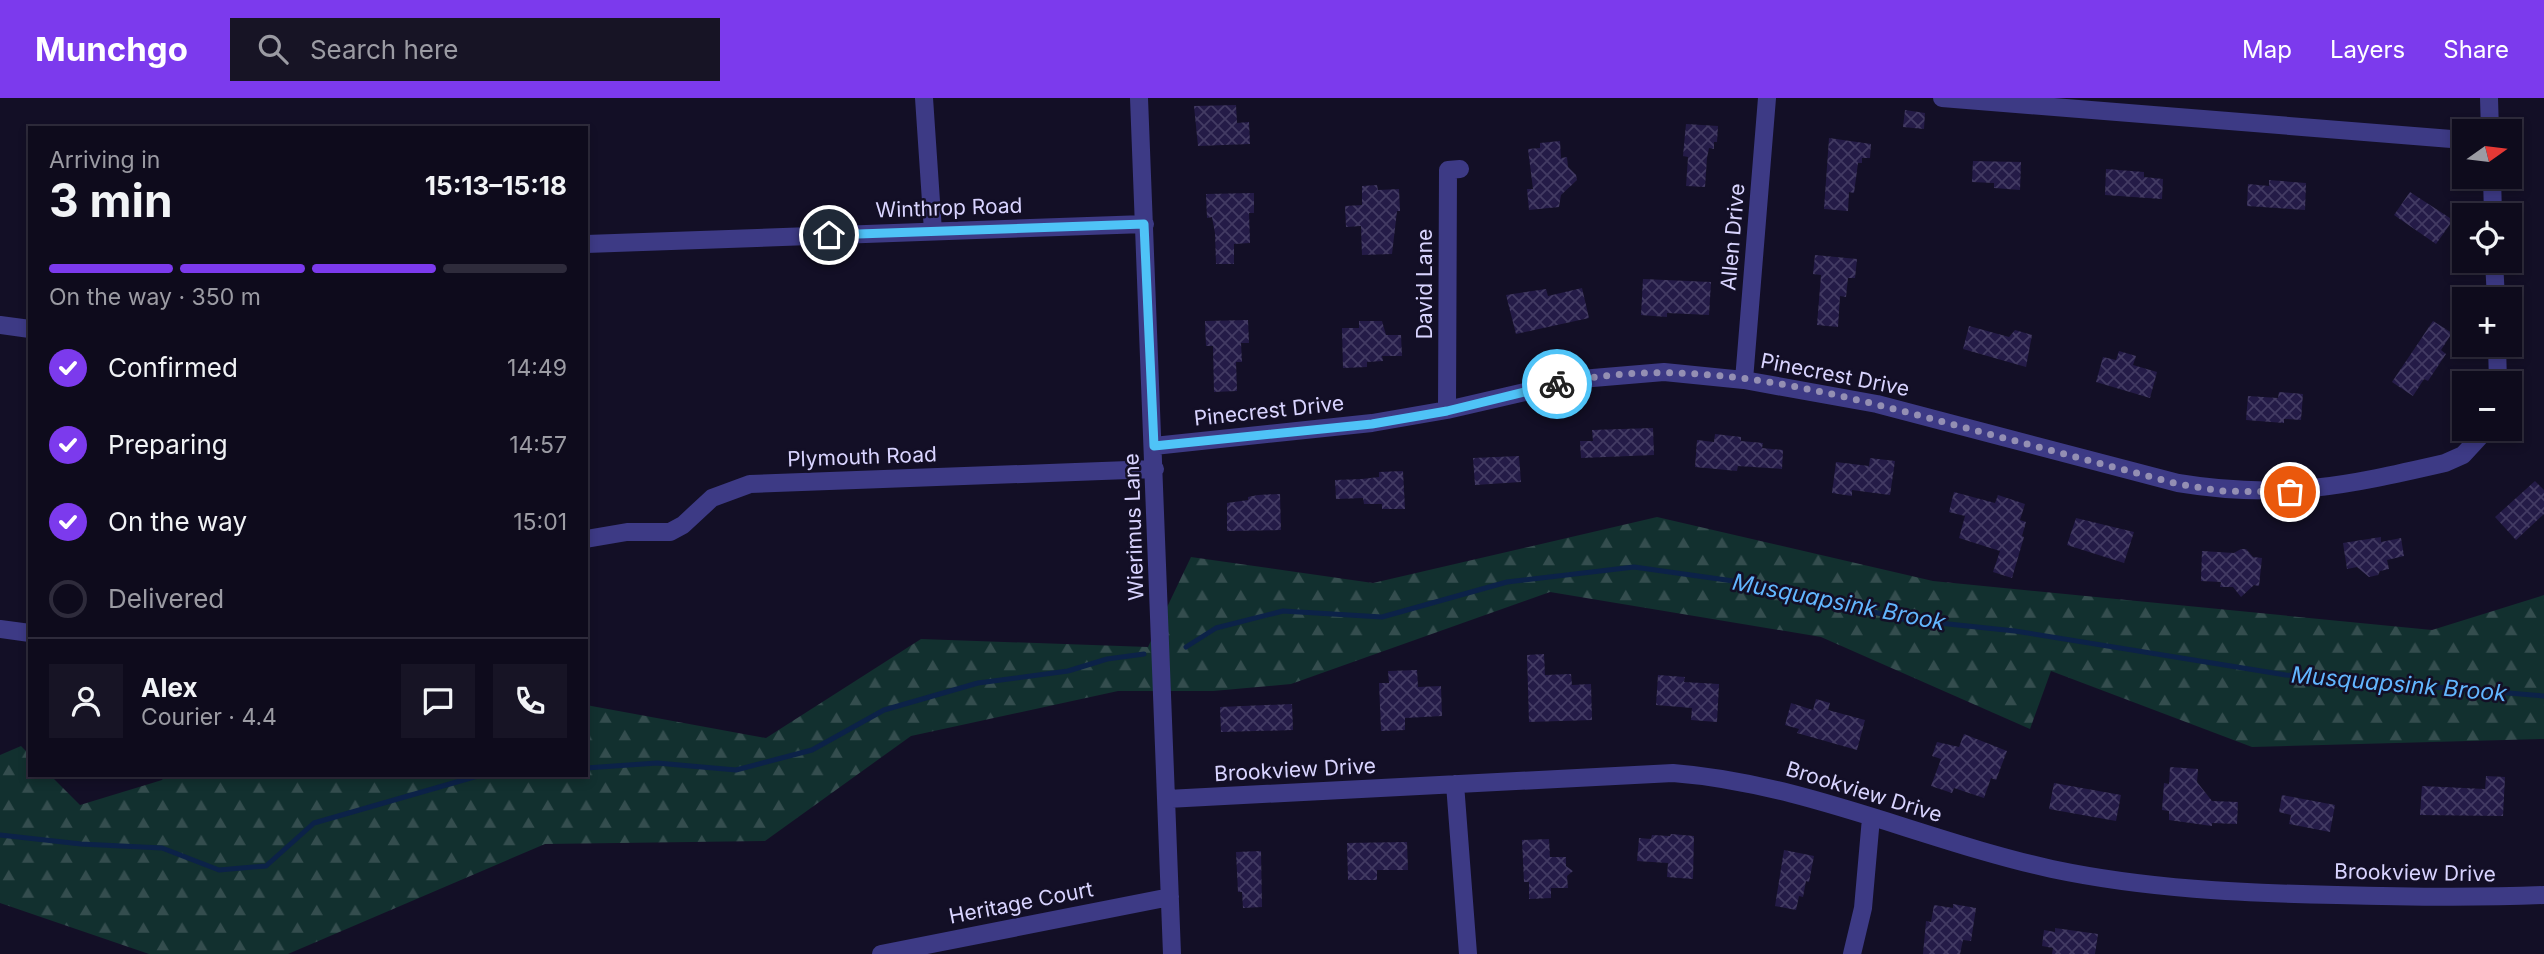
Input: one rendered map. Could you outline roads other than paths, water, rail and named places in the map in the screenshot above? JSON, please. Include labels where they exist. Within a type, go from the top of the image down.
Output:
[{"type":"street","points":[[924,98],[933,231]]},
{"type":"street","name":"Wierimus Lane","points":[[1139,98],[1172,954]]},
{"type":"street","name":"Allen Drive","points":[[1744,380],[1768,98]]},
{"type":"street","points":[[1942,98],[2452,138]]},
{"type":"street","points":[[2489,98],[2490,119]]},
{"type":"street","name":"David Lane","points":[[1447,411],[1448,170],[1460,169]]},
{"type":"street","name":"Winthrop Road","points":[[588,244],[1144,224]]},
{"type":"street","points":[[0,325],[28,329]]},
{"type":"street","name":"Pinecrest Drive","points":[[1154,446],[1372,424],[1447,411],[1581,379],[1622,373],[1664,372],[1744,380],[1877,404],[2178,484],[2222,491],[2313,490],[2445,463],[2463,455],[2476,441]]},
{"type":"street","name":"Plymouth Road","points":[[588,539],[627,533],[670,532],[683,525],[712,498],[730,489],[750,484],[1155,470]]},
{"type":"street","points":[[0,629],[28,633]]},
{"type":"street","name":"Brookview Drive","points":[[1167,799],[1642,774],[1723,777],[1765,785],[2053,869],[2171,888],[2231,893],[2435,897],[2544,895]]},
{"type":"street","points":[[1455,783],[1468,954]]},
{"type":"street","points":[[1852,954],[1863,908],[1871,818]]},
{"type":"street","name":"Heritage Court","points":[[881,954],[1170,897]]},
{"type":"waterway","name":"Musquapsink Brook","points":[[1186,647],[1216,628],[1283,611],[1382,617],[1507,582],[1634,567],[1776,587],[1901,619],[2015,631],[2286,675],[2544,696]]},
{"type":"waterway","name":"Musquapsink Brook","points":[[588,768],[657,763],[736,770],[812,750],[884,710],[978,683],[1068,671],[1107,659],[1144,654]]},
{"type":"waterway","name":"Musquapsink Brook","points":[[0,835],[81,844],[162,848],[219,870],[266,866],[314,823],[474,777]]}]
